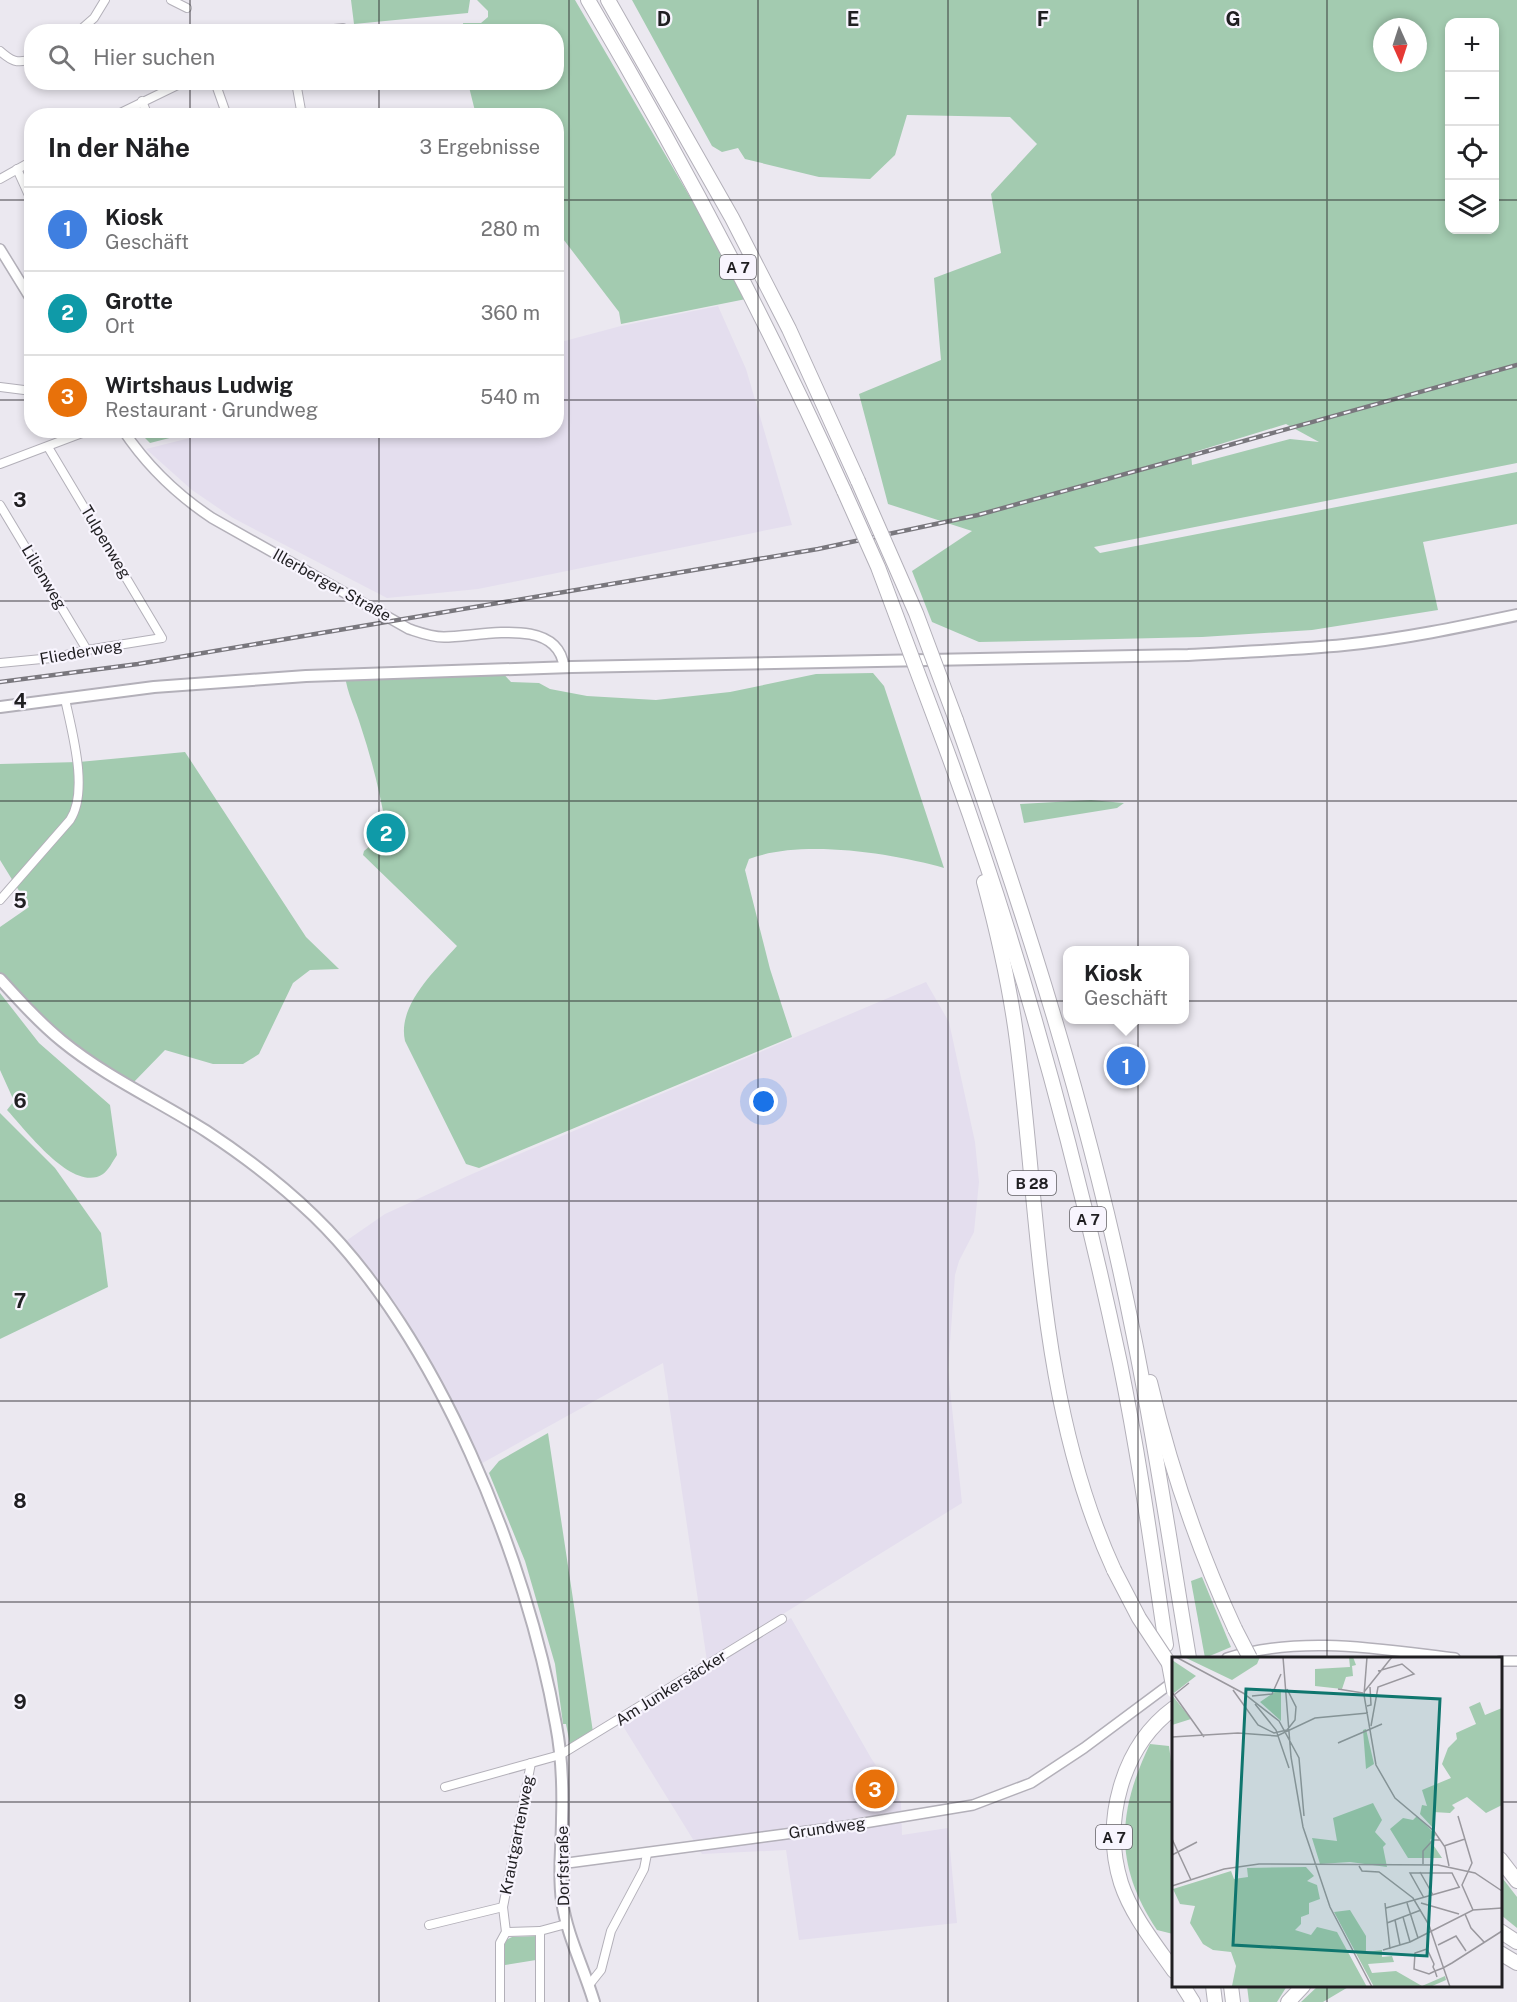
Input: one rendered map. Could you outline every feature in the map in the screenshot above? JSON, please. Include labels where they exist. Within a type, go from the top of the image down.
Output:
[{"type":"highway","name":"A 7","points":[[588,0],[722,236],[773,336],[878,567],[967,803],[1016,951],[1078,1177],[1120,1364],[1144,1495],[1172,1684]]},
{"type":"highway","name":"A 7","points":[[608,0],[732,218],[789,330],[916,613],[956,720],[1033,947],[1065,1058],[1133,1332],[1189,1657]]},
{"type":"highway","name":"B 28","points":[[967,803],[971,831],[1001,951],[1017,1040],[1049,1343],[1062,1415],[1081,1487],[1097,1533],[1139,1618],[1172,1669]]},
{"type":"highway","points":[[1133,1332],[1141,1344],[1180,1494],[1212,1579],[1249,1657]]},
{"type":"highway","name":"A 7","points":[[1172,1709],[1157,1720],[1130,1761],[1121,1782],[1114,1830],[1116,1859],[1122,1885],[1145,1929],[1172,1970]]},
{"type":"highway","points":[[1502,1862],[1517,1881]]},
{"type":"highway","points":[[1502,1932],[1517,1942]]},
{"type":"highway","points":[[1502,1954],[1517,1963]]},
{"type":"highway","points":[[1502,1963],[1517,1968]]},
{"type":"highway","points":[[1185,1987],[1193,2002]]},
{"type":"highway","points":[[1213,1987],[1215,2002]]},
{"type":"highway","points":[[1231,1987],[1233,2002]]},
{"type":"highway","points":[[1288,2002],[1302,1987]]},
{"type":"main road","points":[[0,707],[154,687],[306,676],[564,667],[1199,654],[1346,645],[1424,634],[1517,615]]},
{"type":"main road","name":"Dorfstraße","points":[[0,979],[63,1042],[212,1135],[288,1192],[341,1244],[376,1288],[423,1359],[476,1468],[526,1602],[556,1725],[560,1755],[562,1820],[560,1864],[566,1924],[594,2002]]},
{"type":"street","points":[[87,24],[94,18],[105,0]]},
{"type":"street","points":[[171,0],[187,8]]},
{"type":"street","points":[[0,51],[12,62],[24,60]]},
{"type":"street","points":[[128,108],[166,90]]},
{"type":"street","points":[[218,90],[224,108]]},
{"type":"street","points":[[297,90],[301,108]]},
{"type":"street","points":[[141,101],[144,108]]},
{"type":"street","points":[[0,179],[24,165]]},
{"type":"street","points":[[17,169],[24,184]]},
{"type":"street","points":[[0,249],[24,289]]},
{"type":"street","points":[[0,387],[24,390]]},
{"type":"street","points":[[0,465],[70,438]]},
{"type":"street","name":"Illerberger Straße","points":[[129,438],[155,471],[187,502],[409,629],[426,636],[445,637],[514,632],[537,634],[557,648],[563,656],[564,667]]},
{"type":"street","name":"Tulpenweg","points":[[48,447],[162,638]]},
{"type":"street","name":"Lilienweg","points":[[0,505],[87,650]]},
{"type":"street","name":"Fliederweg","points":[[0,663],[52,658],[162,638]]},
{"type":"street","points":[[0,900],[70,819],[78,805],[75,753],[65,699]]},
{"type":"street","name":"Am Junkersäcker","points":[[445,1787],[560,1755],[782,1619]]},
{"type":"street","points":[[1233,1657],[1257,1649],[1295,1646],[1381,1649],[1440,1657]]},
{"type":"street","name":"Grundweg","points":[[560,1864],[647,1854],[973,1805],[1031,1784],[1084,1748],[1172,1682]]},
{"type":"street","name":"Krautgartenweg","points":[[500,2002],[500,1944],[506,1932],[503,1907],[531,1763]]},
{"type":"street","points":[[589,1985],[601,1970],[611,1931],[646,1864],[647,1854]]},
{"type":"street","name":"Krautgartenweg","points":[[429,1925],[503,1907]]},
{"type":"street","points":[[506,1932],[540,1930],[566,1924]]},
{"type":"street","points":[[540,1930],[540,2002]]},
{"type":"shaded area","points":[[718,306],[746,369],[792,525],[478,589],[387,598],[233,518],[192,490],[146,449],[190,438],[564,438],[564,341],[621,326]]},
{"type":"shaded area","points":[[926,982],[949,1022],[975,1142],[979,1182],[974,1232],[959,1261],[955,1275],[948,1370],[962,1503],[707,1661],[663,1363],[477,1466],[442,1393],[343,1243],[385,1214],[472,1174]]},
{"type":"shaded area","points":[[791,1618],[871,1758],[901,1802],[902,1835],[948,1828],[957,1923],[799,1940],[786,1850],[702,1854],[618,1718]]},
{"type":"green space","points":[[351,0],[470,0],[468,13],[354,24]]},
{"type":"green space","points":[[477,0],[575,0],[704,221],[746,299],[621,324],[619,312],[564,240],[564,108],[474,108],[470,90],[564,90],[564,24],[463,24],[481,23],[488,17],[488,11]]},
{"type":"green space","points":[[632,0],[1517,0],[1517,463],[1094,547],[1100,553],[1517,472],[1517,524],[1423,542],[1438,610],[1312,630],[1202,637],[979,642],[932,622],[912,571],[972,531],[888,504],[859,394],[941,360],[934,278],[1001,253],[991,194],[1037,144],[1010,117],[907,115],[895,155],[870,179],[819,177],[745,159],[738,148],[722,152],[712,146]],"holes":[[[1286,424],[1319,442],[1290,439],[1192,465],[1191,453]]]},
{"type":"green space","points":[[145,438],[170,438],[150,443]]},
{"type":"green space","points":[[500,670],[511,682],[539,683],[550,689],[587,696],[656,700],[730,692],[816,674],[873,673],[884,686],[944,868],[898,857],[846,850],[794,850],[749,859],[745,870],[770,969],[792,1037],[479,1168],[466,1164],[405,1041],[404,1028],[412,1002],[420,989],[457,946],[363,855],[364,851],[384,834],[386,827],[372,764],[345,675]]},
{"type":"green space","points":[[185,752],[306,937],[339,969],[310,970],[293,983],[259,1054],[243,1064],[213,1064],[165,1050],[131,1085],[64,1040],[0,977],[0,927],[29,907],[0,860],[0,764],[79,762]]},
{"type":"green space","points":[[1091,800],[1124,803],[1117,808],[1024,823],[1020,804]]},
{"type":"green space","points":[[0,993],[39,1043],[110,1105],[117,1155],[103,1174],[91,1178],[64,1168],[7,1110],[14,1101],[0,1070]]},
{"type":"green space","points":[[0,1113],[55,1168],[101,1233],[108,1287],[0,1339]]},
{"type":"green space","points":[[548,1433],[593,1732],[573,1744],[570,1744],[566,1724],[563,1724],[555,1664],[525,1561],[489,1473],[499,1461]]},
{"type":"green space","points":[[1202,1577],[1231,1647],[1207,1657],[1205,1657],[1191,1581]]},
{"type":"green space","points":[[1150,1744],[1169,1746],[1172,1769],[1172,1934],[1157,1930],[1133,1883],[1127,1861],[1126,1816],[1139,1769]]},
{"type":"green space","points":[[1502,1878],[1517,1897],[1517,1928],[1502,1916]]},
{"type":"green space","points":[[537,1936],[536,1960],[505,1965],[506,1940],[512,1937]]},
{"type":"green space","points":[[1247,1987],[1286,1987],[1277,2002],[1249,2002]]},
{"type":"green space","points":[[1317,1987],[1348,1987],[1323,2002],[1301,2002]]},
{"type":"railway","points":[[0,682],[138,664],[818,549],[978,515],[1517,365]]},
{"type":"place","name":"Grotte","points":[[386,833]]},
{"type":"place","name":"Kiosk","points":[[1126,1066]]},
{"type":"place","name":"Wirtshaus Ludwig","points":[[875,1789]]}]
